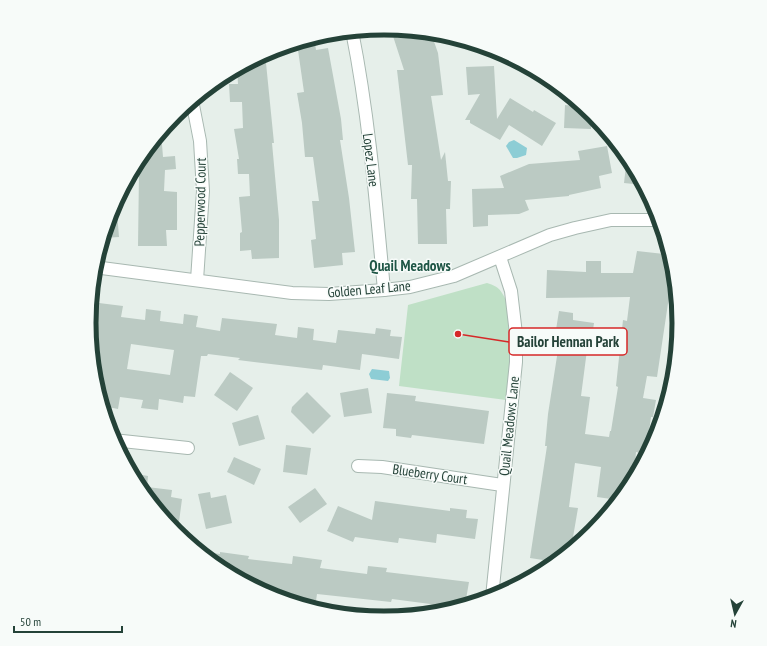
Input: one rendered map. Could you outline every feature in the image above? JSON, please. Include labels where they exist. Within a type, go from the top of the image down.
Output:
[{"type":"street","name":"Lopez Lane","points":[[353,37],[360,72],[372,170],[384,290]]},
{"type":"street","name":"Pepperwood Court","points":[[193,107],[200,141],[203,191],[197,280]]},
{"type":"street","name":"Golden Leaf Lane","points":[[101,268],[292,293],[329,294],[384,290],[410,287],[454,276],[550,235],[575,228],[611,220],[652,220]]},
{"type":"street","name":"Quail Meadows Lane","points":[[493,590],[502,485],[516,362],[516,334],[511,291],[500,257]]},
{"type":"street","points":[[121,441],[188,448]]},
{"type":"street","name":"Blueberry Court","points":[[358,466],[382,467],[502,485]]},
{"type":"green space","points":[[487,283],[496,286],[501,291],[507,302],[511,329],[511,345],[506,400],[399,386],[408,305]]},
{"type":"water","points":[[514,140],[527,148],[526,155],[513,158],[506,146],[509,142]]},
{"type":"water","points":[[372,369],[389,371],[390,378],[388,381],[371,379],[369,374]]},
{"type":"building","points":[[393,35],[421,37],[433,40],[438,53],[443,95],[431,96],[441,160],[445,152],[448,181],[451,181],[450,209],[446,209],[447,244],[418,244],[417,199],[411,199],[412,165],[408,165],[397,70],[404,70]]},
{"type":"building","points":[[315,44],[316,50],[328,48],[341,119],[343,140],[340,140],[349,198],[355,252],[342,253],[343,265],[314,268],[311,240],[316,239],[312,201],[319,201],[313,157],[305,157],[302,123],[297,93],[304,92],[298,48]]},
{"type":"building","points":[[266,60],[274,143],[272,143],[279,220],[279,258],[252,259],[251,250],[240,251],[240,233],[242,232],[239,197],[250,196],[249,174],[238,174],[237,159],[239,159],[234,129],[243,128],[242,102],[230,102],[229,84],[238,84],[237,75]]},
{"type":"building","points":[[494,66],[497,119],[510,98],[533,112],[534,110],[556,123],[542,146],[509,125],[500,140],[470,123],[470,120],[465,120],[480,94],[468,95],[466,67]]},
{"type":"building","points":[[565,105],[573,106],[591,123],[591,129],[564,128]]},
{"type":"building","points":[[162,140],[163,157],[175,156],[176,169],[165,170],[164,191],[177,192],[177,230],[166,230],[167,246],[138,246],[139,172]]},
{"type":"building","points":[[607,146],[612,173],[599,176],[601,188],[569,196],[525,200],[529,210],[519,214],[488,215],[488,226],[473,227],[472,189],[504,188],[500,176],[529,164],[580,160],[578,151]]},
{"type":"building","points":[[626,167],[636,184],[624,183]]},
{"type":"building","points":[[117,213],[119,237],[108,238]]},
{"type":"building","points":[[637,251],[663,254],[663,262],[665,263],[669,284],[668,290],[670,292],[657,377],[647,376],[643,398],[656,400],[653,417],[651,417],[648,436],[640,453],[636,452],[635,463],[634,465],[632,464],[631,470],[611,499],[597,497],[601,467],[575,463],[569,507],[578,508],[572,540],[543,563],[543,560],[530,558],[547,446],[545,446],[548,414],[560,337],[555,336],[559,311],[573,313],[573,320],[594,323],[590,351],[587,350],[581,396],[590,397],[585,434],[609,437],[618,387],[616,386],[623,320],[627,321],[630,297],[546,298],[547,270],[586,272],[586,261],[601,261],[601,273],[633,273]]},
{"type":"building","points":[[96,303],[123,306],[121,317],[145,320],[146,309],[161,311],[160,321],[183,324],[184,314],[198,316],[196,327],[220,331],[222,318],[277,324],[275,335],[297,338],[298,327],[314,329],[313,340],[336,343],[338,330],[375,334],[376,328],[391,330],[390,336],[402,337],[399,359],[362,354],[360,370],[323,365],[322,370],[238,360],[240,358],[208,354],[207,356],[201,356],[195,397],[184,396],[183,403],[159,399],[158,410],[141,408],[143,400],[120,397],[118,409],[108,407],[104,396],[105,392],[101,379],[96,342]],"holes":[[[131,344],[174,350],[170,375],[127,369]]]},
{"type":"building","points":[[230,372],[253,388],[237,411],[214,395]]},
{"type":"building","points":[[368,388],[372,413],[344,417],[340,393]]},
{"type":"building","points":[[307,392],[331,416],[313,434],[291,412],[292,407]]},
{"type":"building","points":[[387,393],[416,396],[415,401],[489,411],[484,444],[412,435],[411,438],[396,436],[396,429],[383,428]]},
{"type":"building","points":[[258,415],[265,439],[239,446],[232,423]]},
{"type":"building","points":[[286,445],[311,448],[307,475],[283,472]]},
{"type":"building","points":[[234,457],[261,469],[254,485],[227,472]]},
{"type":"building","points":[[139,474],[148,476],[147,487],[172,490],[171,497],[182,499],[179,522],[175,521],[167,513],[155,498],[144,483]]},
{"type":"building","points":[[315,488],[327,504],[300,523],[288,507]]},
{"type":"building","points":[[210,492],[211,498],[226,495],[232,523],[206,529],[198,494]]},
{"type":"building","points":[[375,501],[450,511],[450,508],[467,510],[466,518],[478,519],[475,539],[437,534],[436,543],[399,538],[398,543],[355,537],[353,542],[327,531],[338,506],[372,520]]},
{"type":"building","points":[[220,552],[249,556],[248,559],[292,564],[293,556],[322,560],[320,568],[367,574],[368,566],[387,568],[386,572],[469,582],[466,599],[438,605],[392,599],[391,602],[317,594],[316,601],[291,596],[273,589],[239,572],[210,553],[220,554]]},
{"type":"place","name":"Bailor Hennan Park","points":[[458,334]]},
{"type":"district","name":"Quail Meadows","points":[[410,266]]}]
